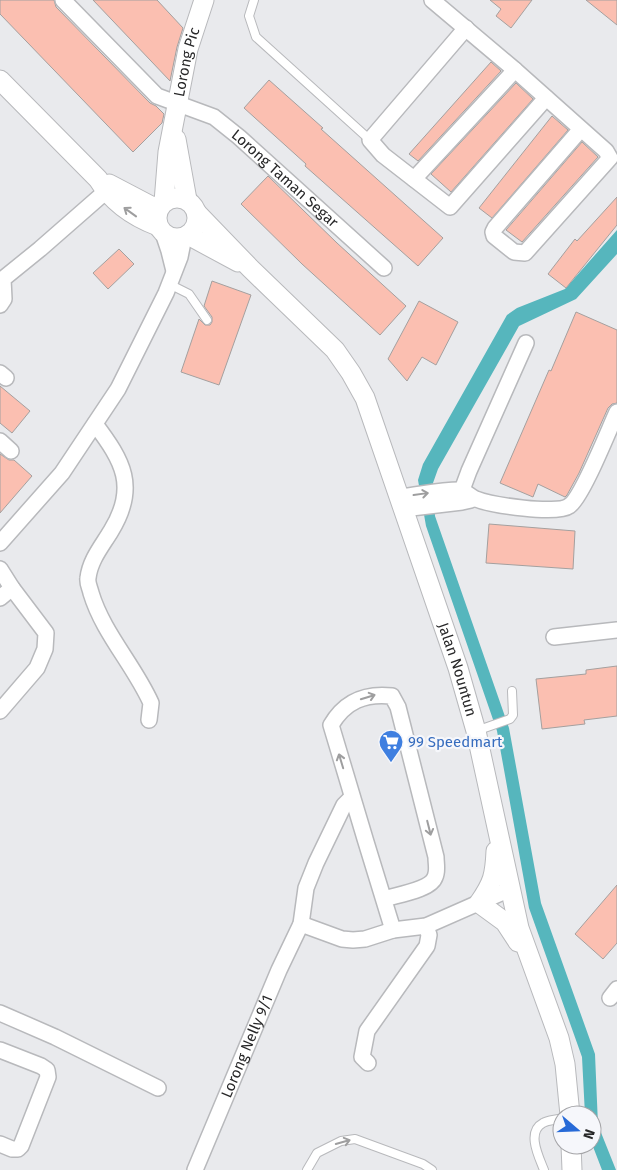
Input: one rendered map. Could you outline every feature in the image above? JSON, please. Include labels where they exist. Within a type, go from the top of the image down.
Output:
[{"type":"street","name":"Lorong Taman Segar","points":[[63,0],[157,96],[214,117],[384,268]]},
{"type":"street","name":"Lorong Pic","points":[[162,205],[173,125],[188,49],[204,0]]},
{"type":"street","points":[[432,0],[515,70],[606,151],[610,158],[525,253],[514,252],[494,236],[495,228],[581,129]]},
{"type":"street","points":[[466,28],[370,140],[383,155],[450,207],[546,98]]},
{"type":"street","points":[[414,179],[515,70]]},
{"type":"street","points":[[0,80],[105,186],[151,206],[162,205]]},
{"type":"street","name":"Lorong Pic","points":[[173,125],[192,206]]},
{"type":"street","points":[[0,305],[4,299],[1,279],[40,249],[105,186]]},
{"type":"street","name":"Jalan Nountun","points":[[105,186],[131,213],[173,238],[186,236],[250,268]]},
{"type":"street","points":[[0,543],[62,473],[118,389],[162,301],[180,257],[186,236],[196,226],[192,206],[175,197],[162,205],[157,213],[160,229],[169,251],[171,278]]},
{"type":"street","name":"Jalan Nountun","points":[[192,206],[250,268],[335,350],[351,372],[364,398],[458,668],[484,729],[498,832],[510,889],[519,928],[559,1038],[565,1064],[569,1105]]},
{"type":"street","points":[[466,497],[468,471],[526,343]]},
{"type":"street","points":[[401,503],[445,497],[466,497],[499,505],[545,510],[569,507],[580,492],[617,412]]},
{"type":"street","points":[[95,424],[118,457],[124,476],[125,491],[123,507],[112,530],[96,554],[87,579],[96,609],[151,703],[149,720]]},
{"type":"street","points":[[0,569],[46,633],[45,649],[36,668],[0,711]]},
{"type":"street","points":[[0,598],[12,588]]},
{"type":"street","points":[[554,638],[617,630]]},
{"type":"street","points":[[384,899],[426,887],[435,880],[437,870],[436,857],[398,706],[392,696],[376,694],[353,701],[338,713],[330,725],[393,930]]},
{"type":"street","name":"Lorong Nelly 9/1","points":[[195,1170],[279,970],[301,924],[306,888],[316,863],[344,805],[352,797]]},
{"type":"street","points":[[479,903],[494,877],[498,832]]},
{"type":"street","points":[[301,924],[342,939],[365,938],[393,930],[426,926],[510,889]]},
{"type":"street","points":[[479,903],[505,922],[530,961]]},
{"type":"street","points":[[368,1062],[362,1057],[367,1032],[426,946],[430,936],[426,926]]},
{"type":"street","points":[[0,1013],[55,1037],[158,1088]]},
{"type":"street","points":[[0,1050],[41,1066],[47,1070],[48,1077],[21,1146],[18,1150],[0,1144]]},
{"type":"street","points":[[571,1155],[572,1170]]},
{"type":"lane","points":[[254,0],[249,16],[256,37],[370,140]]},
{"type":"lane","points":[[171,278],[189,294],[207,320]]},
{"type":"lane","points":[[484,729],[510,719],[513,715],[512,691]]},
{"type":"lane","points":[[544,1170],[534,1138],[536,1130],[542,1123],[552,1120]]},
{"type":"lane","points":[[307,1170],[317,1153],[341,1141],[354,1139],[423,1164],[432,1170]]},
{"type":"water","points":[[617,230],[617,254],[576,299],[519,326],[438,469],[433,483],[435,516],[509,728],[541,903],[595,1054],[597,1105],[584,1105],[582,1057],[529,908],[497,731],[426,526],[418,480],[423,464],[507,315],[517,308],[565,289]]},
{"type":"water","points":[[602,1135],[616,1170],[602,1170],[596,1155],[602,1155]]},
{"type":"building","points":[[0,0],[54,0],[56,7],[150,103],[164,114],[162,123],[133,152],[0,14]]},
{"type":"building","points":[[93,0],[157,0],[183,28],[170,81]]},
{"type":"building","points":[[490,0],[532,0],[511,28],[496,16],[501,9]]},
{"type":"building","points":[[586,0],[617,0],[617,25]]},
{"type":"building","points":[[491,62],[501,71],[418,161],[409,154]]},
{"type":"building","points":[[269,80],[443,238],[418,266],[305,166],[306,164],[244,108]]},
{"type":"building","points":[[516,83],[533,99],[451,192],[431,174]]},
{"type":"building","points":[[552,116],[568,130],[492,218],[479,208]]},
{"type":"building","points":[[582,142],[598,157],[522,242],[506,230]]},
{"type":"building","points":[[268,176],[406,306],[380,335],[302,264],[241,204]]},
{"type":"building","points":[[617,197],[617,225],[566,288],[548,274],[575,239],[577,241]]},
{"type":"building","points":[[119,249],[134,264],[108,289],[93,273]]},
{"type":"building","points":[[212,281],[251,295],[219,385],[181,372],[199,319],[205,325],[210,325],[212,322],[212,317],[204,306]]},
{"type":"building","points":[[419,301],[458,322],[436,365],[422,357],[407,381],[388,359]]},
{"type":"building","points":[[576,312],[617,330],[617,403],[612,404],[608,408],[567,495],[565,497],[538,484],[533,497],[500,483]]},
{"type":"building","points":[[0,386],[30,411],[12,433],[0,423]]},
{"type":"building","points":[[0,454],[9,460],[14,460],[32,476],[0,513]]},
{"type":"building","points":[[489,524],[575,531],[573,569],[486,563]]},
{"type":"building","points":[[617,666],[617,716],[584,720],[585,724],[542,729],[536,679],[586,674],[586,670]]},
{"type":"building","points":[[617,885],[617,943],[603,959],[575,934]]},
{"type":"place","name":"99 Speedmart","points":[[391,763]]}]
